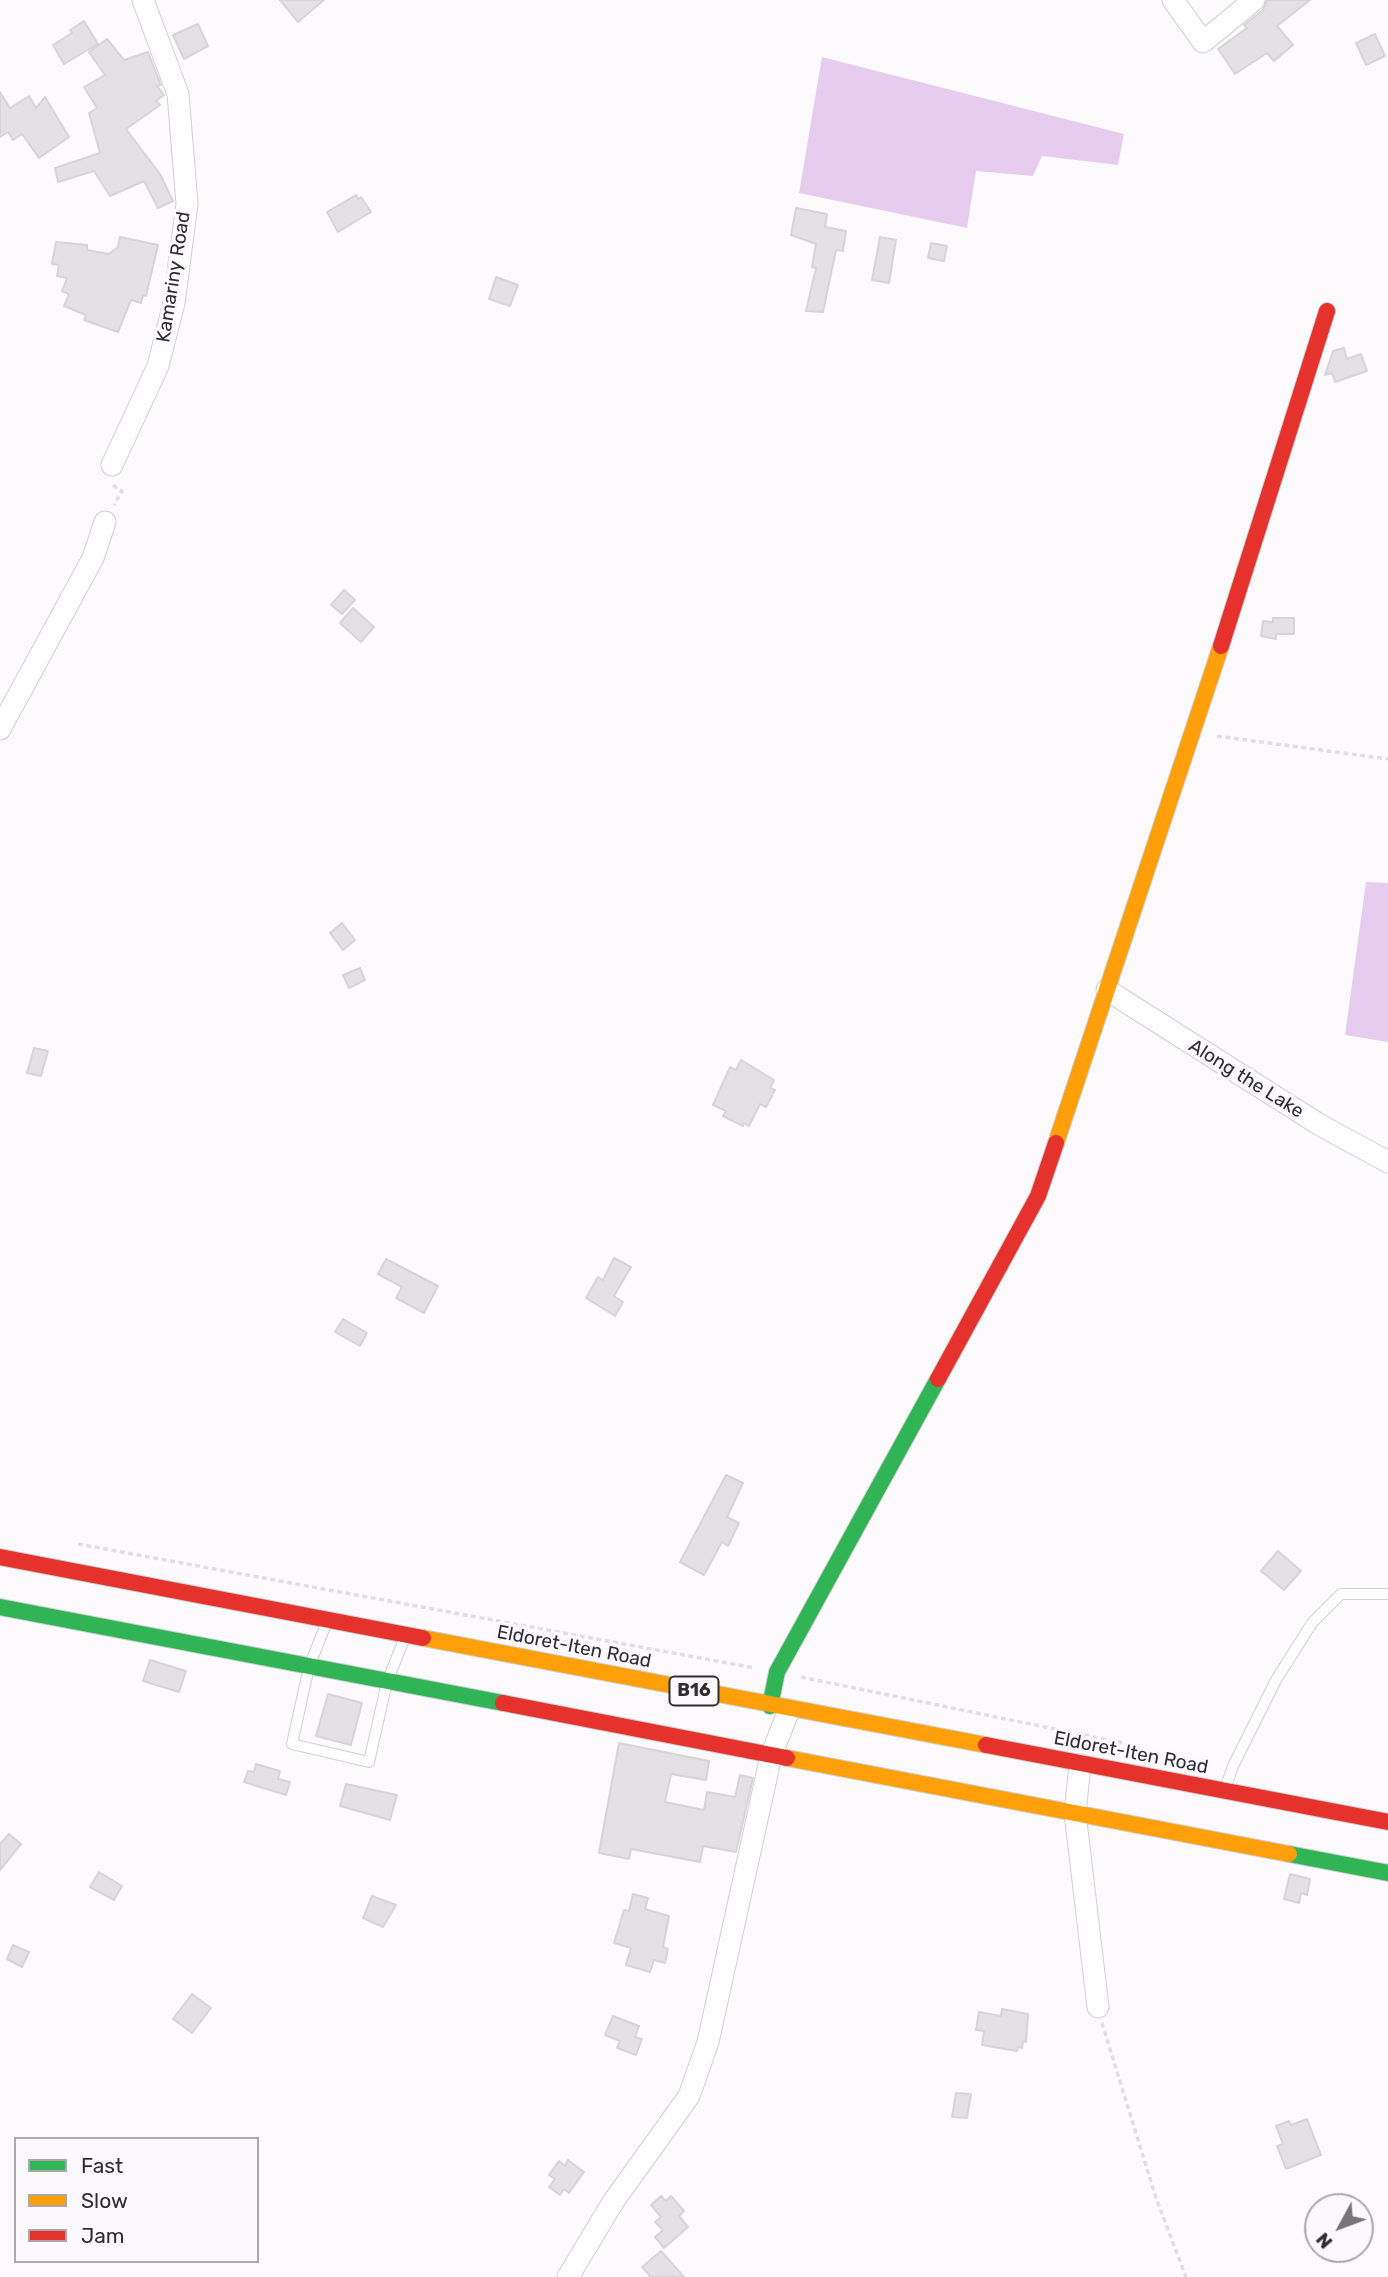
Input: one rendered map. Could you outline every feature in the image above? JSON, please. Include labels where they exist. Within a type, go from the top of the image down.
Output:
[{"type":"street","name":"Kamariny Road","points":[[112,465],[158,366],[174,303],[187,204],[178,94],[143,0]]},
{"type":"street","points":[[1173,0],[1203,42],[1254,0]]},
{"type":"street","points":[[568,2277],[613,2202],[689,2096],[708,2042],[771,1756],[779,1708],[777,1672],[1038,1196],[1194,733],[1327,311]]},
{"type":"street","points":[[0,729],[93,558],[105,522]]},
{"type":"street","name":"Along the Lake","points":[[1107,990],[1320,1125],[1388,1162]]},
{"type":"street","name":"Eldoret-Iten Road","points":[[0,1557],[779,1708],[1388,1822]]},
{"type":"street","points":[[0,1606],[1388,1873]]},
{"type":"street","points":[[1080,1765],[1076,1813],[1098,2007]]},
{"type":"lane","points":[[1224,1792],[1233,1766],[1276,1680],[1312,1623],[1341,1594],[1388,1594]]},
{"type":"lane","points":[[328,1619],[309,1667],[292,1744],[369,1762],[387,1682],[406,1636]]},
{"type":"path","points":[[105,522],[122,491],[104,479],[112,465]]},
{"type":"path","points":[[1194,733],[1388,759]]},
{"type":"path","points":[[67,1542],[777,1672],[1139,1747]]},
{"type":"path","points":[[1098,2007],[1156,2198],[1186,2277]]},
{"type":"shaded area","points":[[822,57],[1124,134],[1118,165],[1042,156],[1033,176],[976,171],[967,228],[799,193]]},
{"type":"shaded area","points":[[1366,882],[1388,883],[1388,1042],[1345,1035]]},
{"type":"building","points":[[280,0],[324,0],[298,22]]},
{"type":"building","points":[[1267,0],[1310,0],[1277,26],[1293,45],[1274,61],[1267,53],[1235,74],[1218,49],[1247,28],[1244,25],[1263,10]]},
{"type":"building","points":[[84,21],[98,44],[64,64],[53,45],[72,33],[70,30]]},
{"type":"building","points":[[198,24],[208,46],[184,59],[173,35]]},
{"type":"building","points":[[1375,34],[1385,56],[1366,65],[1356,43]]},
{"type":"building","points":[[107,39],[124,60],[148,52],[161,85],[157,86],[164,95],[156,101],[160,105],[126,129],[160,174],[173,201],[158,208],[144,181],[110,196],[94,171],[58,182],[55,168],[100,153],[89,113],[97,108],[84,87],[105,75],[89,52]]},
{"type":"building","points":[[0,92],[10,108],[29,96],[36,108],[45,97],[69,137],[39,158],[22,134],[13,140],[8,132],[0,137]]},
{"type":"building","points":[[356,195],[358,199],[361,197],[371,212],[338,232],[327,212]]},
{"type":"building","points":[[796,208],[827,214],[825,227],[846,231],[843,251],[836,250],[823,312],[806,311],[816,268],[812,267],[816,244],[791,235]]},
{"type":"building","points":[[120,237],[158,245],[146,296],[143,295],[141,303],[131,300],[118,332],[84,320],[86,315],[64,306],[69,294],[62,291],[67,278],[57,276],[59,265],[52,264],[56,242],[87,245],[87,250],[109,254],[118,247]]},
{"type":"building","points":[[880,237],[896,240],[889,283],[872,280]]},
{"type":"building","points":[[931,243],[947,246],[944,261],[928,258]]},
{"type":"building","points":[[496,277],[518,285],[510,306],[489,299]]},
{"type":"building","points":[[1344,348],[1347,359],[1361,354],[1367,371],[1335,382],[1332,373],[1325,375],[1333,351]]},
{"type":"building","points":[[344,590],[355,600],[342,614],[331,605]]},
{"type":"building","points":[[353,608],[374,627],[361,642],[340,623]]},
{"type":"building","points":[[1273,618],[1294,618],[1294,634],[1276,634],[1276,639],[1261,636],[1263,621],[1273,622]]},
{"type":"building","points":[[342,923],[355,940],[343,950],[330,933]]},
{"type":"building","points":[[360,968],[365,980],[349,988],[343,975]]},
{"type":"building","points":[[34,1048],[48,1051],[41,1076],[27,1073]]},
{"type":"building","points":[[741,1060],[774,1080],[770,1088],[775,1090],[766,1107],[760,1104],[749,1126],[744,1123],[743,1126],[723,1116],[726,1111],[713,1105],[730,1067],[736,1070]]},
{"type":"building","points":[[614,1258],[631,1267],[614,1296],[623,1302],[615,1316],[586,1298],[598,1277],[603,1280]]},
{"type":"building","points":[[386,1259],[438,1286],[424,1313],[396,1298],[402,1287],[378,1274]]},
{"type":"building","points":[[343,1319],[367,1333],[360,1346],[335,1332]]},
{"type":"building","points":[[726,1475],[743,1483],[727,1517],[739,1523],[728,1546],[722,1542],[704,1575],[680,1562]]},
{"type":"building","points":[[1278,1551],[1301,1571],[1284,1590],[1261,1571]]},
{"type":"building","points":[[150,1660],[186,1671],[179,1692],[143,1681]]},
{"type":"building","points":[[328,1694],[362,1703],[351,1745],[316,1736]]},
{"type":"building","points":[[619,1743],[709,1761],[706,1780],[671,1774],[665,1802],[704,1810],[707,1792],[735,1797],[740,1775],[753,1778],[736,1852],[703,1846],[700,1862],[631,1849],[629,1859],[599,1853]]},
{"type":"building","points":[[256,1764],[280,1771],[278,1779],[290,1782],[286,1795],[244,1782],[248,1771],[254,1772]]},
{"type":"building","points":[[346,1784],[397,1795],[390,1820],[340,1806]]},
{"type":"building","points":[[9,1834],[21,1844],[0,1870],[0,1844]]},
{"type":"building","points":[[99,1872],[122,1886],[114,1900],[90,1887]]},
{"type":"building","points":[[1290,1874],[1310,1879],[1307,1895],[1301,1893],[1299,1903],[1284,1899]]},
{"type":"building","points":[[633,1894],[648,1898],[645,1909],[669,1916],[663,1947],[668,1949],[665,1963],[654,1960],[650,1972],[626,1965],[631,1948],[614,1943],[624,1910],[629,1911]]},
{"type":"building","points":[[372,1896],[396,1905],[383,1927],[363,1918]]},
{"type":"building","points":[[13,1945],[29,1952],[22,1967],[7,1959]]},
{"type":"building","points":[[192,1994],[211,2008],[192,2033],[173,2019]]},
{"type":"building","points":[[1002,2009],[1028,2014],[1026,2042],[1023,2041],[1022,2048],[1018,2047],[1017,2051],[982,2045],[984,2031],[976,2030],[979,2012],[1001,2016]]},
{"type":"building","points":[[613,2016],[639,2026],[635,2037],[642,2039],[636,2055],[617,2048],[620,2041],[605,2035]]},
{"type":"building","points":[[956,2093],[971,2094],[967,2118],[952,2117]]},
{"type":"building","points":[[1307,2119],[1321,2155],[1286,2169],[1277,2146],[1283,2144],[1276,2126],[1289,2121],[1291,2125]]},
{"type":"building","points":[[568,2160],[584,2172],[569,2193],[564,2189],[560,2195],[549,2187],[555,2179],[549,2175],[559,2161],[565,2166]]},
{"type":"building","points":[[661,2196],[666,2201],[671,2196],[684,2211],[679,2216],[688,2227],[664,2248],[655,2237],[663,2230],[655,2222],[661,2217],[651,2205]]},
{"type":"building","points":[[661,2251],[684,2277],[651,2277],[642,2267]]},
{"type":"traffic: fast","points":[[770,1706],[777,1672],[938,1379]]},
{"type":"traffic: fast","points":[[0,1607],[503,1703]]},
{"type":"traffic: fast","points":[[1289,1854],[1388,1873]]},
{"type":"traffic: slow","points":[[1056,1143],[1221,646]]},
{"type":"traffic: slow","points":[[423,1638],[986,1745]]},
{"type":"traffic: slow","points":[[787,1758],[1289,1854]]},
{"type":"traffic: jam","points":[[1221,646],[1327,311]]},
{"type":"traffic: jam","points":[[938,1379],[1038,1196],[1056,1143]]},
{"type":"traffic: jam","points":[[0,1557],[423,1638]]},
{"type":"traffic: jam","points":[[503,1703],[787,1758]]},
{"type":"traffic: jam","points":[[986,1745],[1388,1822]]}]
